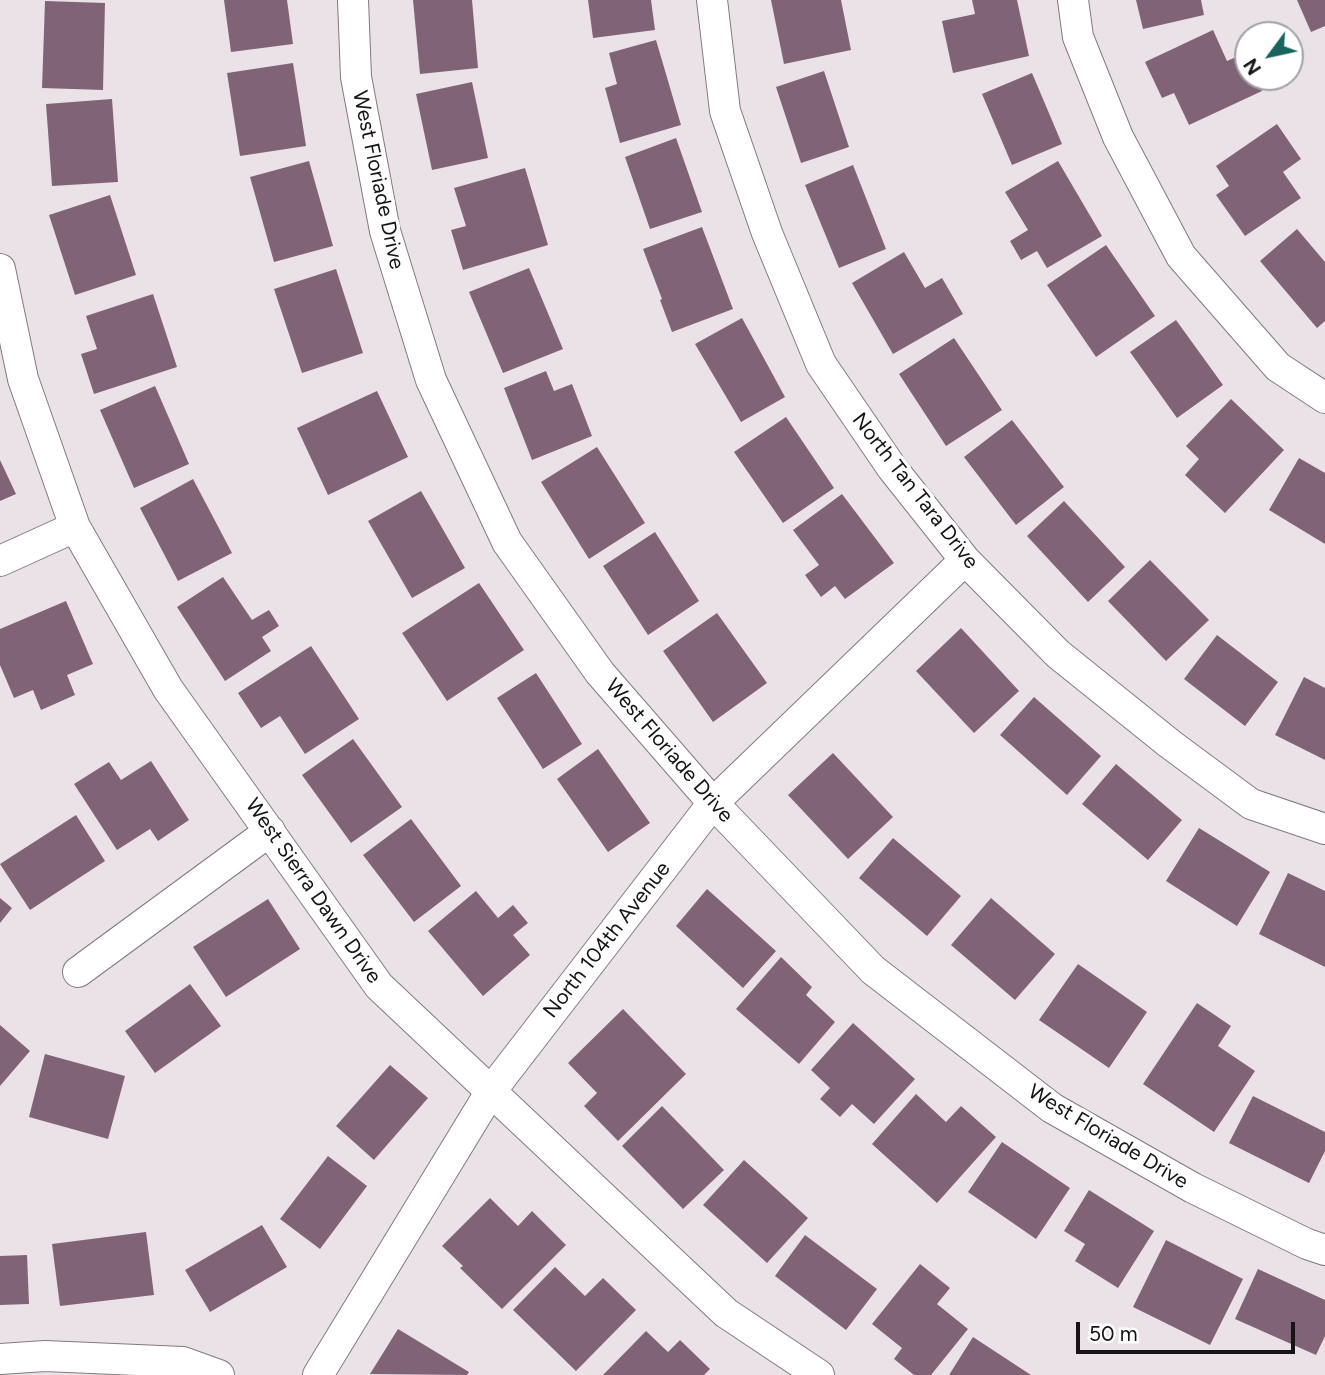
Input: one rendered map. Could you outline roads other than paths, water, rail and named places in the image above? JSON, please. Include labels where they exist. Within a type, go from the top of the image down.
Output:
[{"type":"street","name":"West Floriade Drive","points":[[353,0],[356,77],[385,231],[431,380],[507,542],[600,673],[713,803],[873,970],[1052,1108],[1193,1188],[1307,1244],[1325,1250]]},
{"type":"street","name":"North Tan Tara Drive","points":[[712,0],[725,111],[767,233],[821,364],[892,468],[965,560],[1058,654],[1170,744],[1251,804],[1325,829]]},
{"type":"street","points":[[1073,0],[1078,37],[1118,137],[1181,256],[1278,368],[1325,398]]},
{"type":"street","name":"West Sierra Dawn Drive","points":[[0,269],[23,379],[75,527],[168,689],[379,986],[726,1313],[818,1375]]},
{"type":"street","points":[[0,561],[75,527]]},
{"type":"street","name":"North 104th Avenue","points":[[318,1375],[491,1091],[713,803],[965,560]]},
{"type":"street","points":[[78,971],[270,831]]},
{"type":"street","points":[[0,1359],[45,1356],[183,1362],[219,1375]]}]
